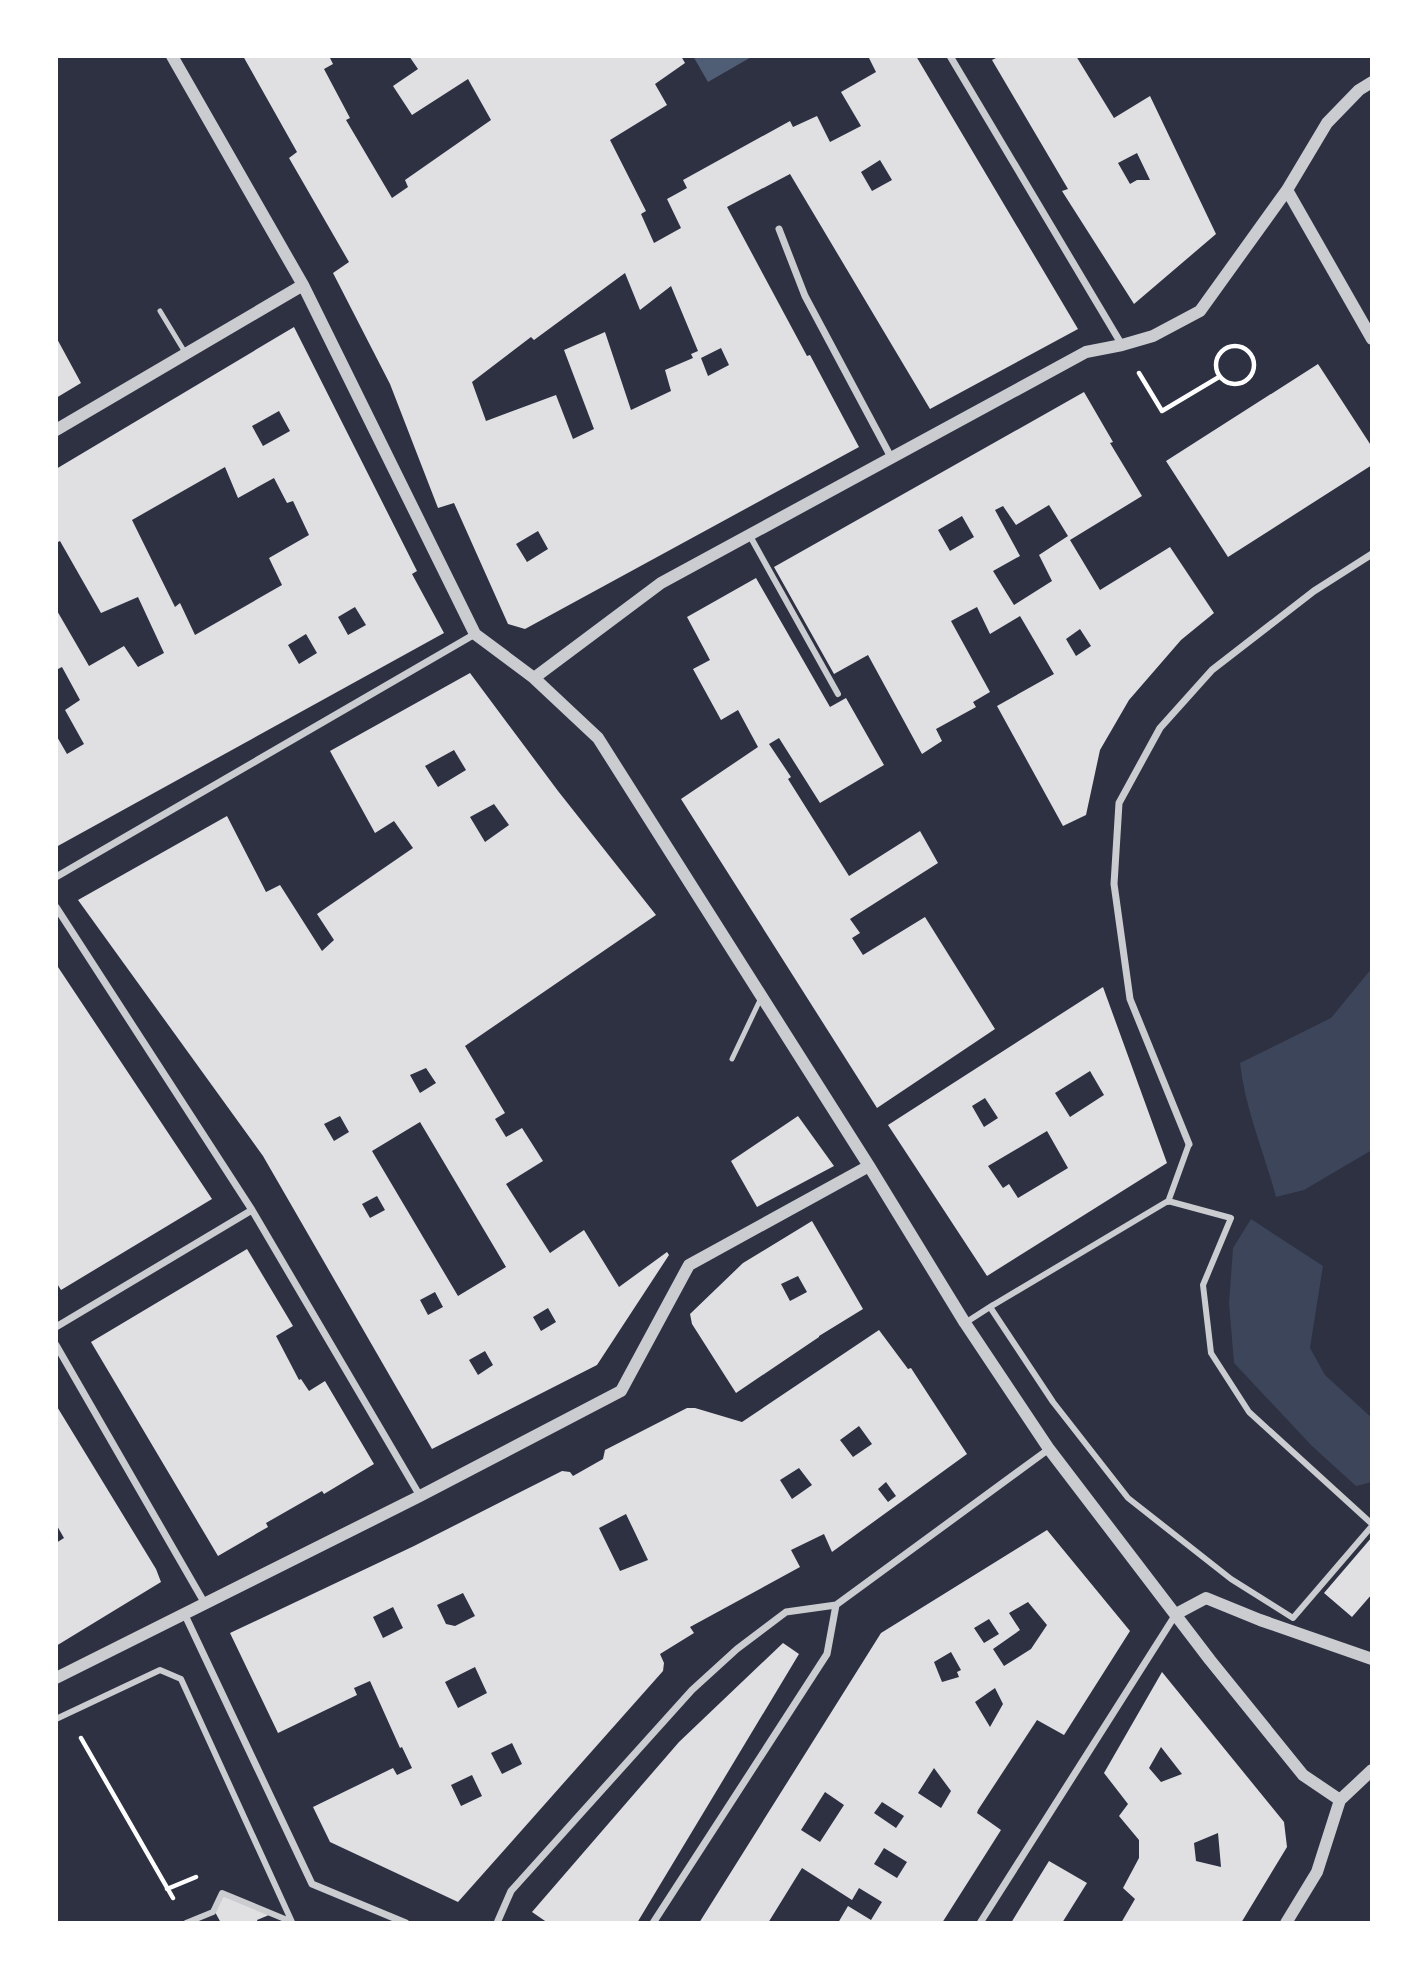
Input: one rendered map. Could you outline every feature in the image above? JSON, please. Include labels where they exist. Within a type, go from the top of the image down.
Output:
[{"type":"street","points":[[172,56],[303,285],[475,634],[534,678],[598,738],[869,1166],[965,1323],[1049,1449],[1303,1775],[1340,1800]]},
{"type":"street","points":[[950,56],[1122,345]]},
{"type":"street","points":[[534,678],[661,583],[1086,352],[1153,336],[1200,311],[1287,190],[1326,123],[1359,90],[1372,82]]},
{"type":"street","points":[[1287,190],[1372,339]]},
{"type":"street","points":[[779,229],[805,296],[892,459]]},
{"type":"street","points":[[56,430],[303,285]]},
{"type":"street","points":[[750,536],[838,694]]},
{"type":"street","points":[[965,1323],[1063,1260],[1168,1201],[1189,1144],[1130,999],[1114,884],[1119,803],[1160,727],[1212,670],[1314,591],[1372,554]]},
{"type":"street","points":[[56,877],[475,634]]},
{"type":"street","points":[[56,908],[252,1210],[420,1496]]},
{"type":"street","points":[[56,1678],[420,1496],[621,1391],[689,1265],[869,1166]]},
{"type":"street","points":[[990,1307],[1053,1402],[1128,1498],[1231,1579],[1293,1618],[1372,1525],[1250,1412],[1211,1353],[1203,1285],[1231,1218],[1168,1201]]},
{"type":"street","points":[[56,1327],[252,1210]]},
{"type":"street","points":[[56,1345],[204,1602]]},
{"type":"street","points":[[497,1923],[511,1891],[692,1690],[737,1649],[786,1612],[836,1605],[1049,1449]]},
{"type":"street","points":[[980,1923],[1176,1614],[1206,1598],[1372,1659]]},
{"type":"street","points":[[653,1923],[827,1654],[836,1605]]},
{"type":"street","points":[[184,1613],[312,1884],[406,1923]]},
{"type":"street","points":[[56,1719],[160,1670],[181,1679],[292,1922],[222,1893],[213,1912],[187,1923]]},
{"type":"street","points":[[1286,1923],[1317,1872],[1340,1800],[1372,1770]]},
{"type":"lane","points":[[160,311],[186,354]]},
{"type":"lane","points":[[732,1059],[762,996]]},
{"type":"path","points":[[1122,345],[1162,411],[1219,377]]},
{"type":"path","points":[[1236,345],[1246,349],[1253,358],[1254,369],[1249,379],[1239,384],[1228,383],[1219,377],[1215,366],[1217,356],[1225,348],[1236,345]]},
{"type":"path","points":[[67,1714],[187,1923]]},
{"type":"shaded area","points":[[693,56],[753,56],[708,82]]},
{"type":"shaded area","points":[[1372,968],[1372,1150],[1304,1190],[1276,1197],[1250,1114],[1240,1063],[1331,1018]]},
{"type":"shaded area","points":[[1251,1219],[1323,1266],[1310,1348],[1325,1375],[1372,1418],[1372,1482],[1356,1486],[1312,1446],[1234,1363],[1229,1303],[1233,1248]]},
{"type":"building","points":[[243,56],[329,56],[333,64],[324,69],[350,118],[346,120],[392,198],[408,187],[405,180],[491,120],[468,79],[412,115],[393,86],[418,69],[409,56],[681,56],[685,63],[655,84],[667,105],[610,140],[646,211],[641,214],[654,243],[681,228],[667,199],[687,188],[683,180],[790,121],[793,127],[817,116],[830,142],[861,126],[841,92],[876,72],[868,56],[916,56],[1078,329],[930,409],[790,174],[727,207],[859,447],[525,629],[508,624],[454,503],[438,508],[390,384],[333,273],[349,262],[289,158],[297,152]],"holes":[[[880,160],[892,180],[872,191],[861,172]],[[625,273],[640,310],[671,286],[698,351],[691,354],[693,358],[665,370],[671,391],[631,410],[605,332],[564,350],[594,429],[573,439],[556,395],[486,421],[472,382],[531,337],[534,340]],[[721,348],[729,365],[708,376],[701,358]],[[538,531],[548,549],[527,562],[516,544]]]},
{"type":"building","points":[[1000,56],[1076,56],[1114,118],[1150,96],[1216,234],[1134,304],[1062,191],[1068,189],[992,60]],"holes":[[[1137,153],[1150,180],[1137,180],[1130,184],[1118,163]]]},
{"type":"building","points":[[294,327],[417,571],[412,574],[444,633],[56,847],[56,735],[67,754],[84,744],[65,710],[80,700],[62,667],[58,669],[56,666],[56,609],[89,666],[124,646],[138,667],[164,653],[138,597],[101,613],[60,541],[56,543],[56,469]],"holes":[[[279,411],[290,431],[263,446],[252,426]],[[225,467],[238,498],[274,478],[287,503],[293,501],[309,535],[269,558],[282,585],[195,635],[180,603],[175,607],[132,520]],[[355,607],[366,625],[348,635],[338,617]],[[306,634],[317,653],[299,664],[288,645]]]},
{"type":"building","points":[[56,337],[81,383],[56,398]]},
{"type":"building","points":[[1318,364],[1372,447],[1372,465],[1228,557],[1166,461]]},
{"type":"building","points":[[1084,392],[1113,442],[1110,443],[1142,496],[1070,540],[1100,590],[1170,547],[1214,613],[1181,640],[1129,700],[1100,750],[1086,815],[1063,826],[997,706],[1054,674],[1020,616],[990,634],[977,607],[951,621],[990,692],[973,702],[976,707],[936,729],[942,741],[922,754],[868,655],[834,674],[774,567]],"holes":[[[1049,505],[1068,536],[1039,555],[1052,581],[1014,605],[993,571],[1020,556],[995,510],[1003,506],[1016,525]],[[962,516],[974,537],[950,551],[938,530]],[[1080,629],[1091,646],[1076,656],[1066,639]]]},
{"type":"building","points":[[756,578],[830,707],[846,698],[884,765],[820,803],[779,738],[769,744],[849,876],[920,831],[938,863],[850,919],[860,933],[852,938],[863,955],[925,917],[995,1029],[877,1108],[681,799],[758,747],[738,710],[721,720],[693,669],[710,660],[687,617]]},
{"type":"building","points":[[470,673],[558,791],[656,915],[465,1046],[505,1113],[495,1119],[506,1137],[522,1128],[543,1161],[506,1184],[550,1253],[584,1230],[619,1287],[667,1252],[669,1255],[597,1365],[432,1449],[263,1156],[78,900],[227,816],[266,892],[280,885],[322,951],[334,940],[317,914],[413,848],[394,821],[375,833],[330,751]],"holes":[[[454,750],[466,770],[438,787],[425,766]],[[494,804],[509,825],[485,842],[470,817]],[[426,1068],[436,1083],[420,1093],[410,1075]],[[340,1116],[349,1132],[334,1141],[324,1124]],[[420,1122],[506,1267],[458,1296],[372,1151]],[[377,1196],[385,1210],[370,1218],[362,1204]],[[435,1292],[443,1307],[428,1315],[420,1300]],[[548,1308],[556,1322],[541,1331],[533,1317]],[[485,1351],[493,1365],[478,1375],[469,1360]]]},
{"type":"building","points":[[56,964],[212,1199],[61,1290],[56,1282]]},
{"type":"building","points":[[1103,987],[1167,1163],[987,1276],[888,1125]],"holes":[[[1090,1071],[1104,1095],[1070,1117],[1055,1093]],[[985,1098],[998,1118],[984,1127],[972,1106]],[[1047,1131],[1068,1168],[1018,1198],[1009,1184],[1003,1188],[988,1166]]]},
{"type":"building","points":[[798,1116],[834,1166],[757,1207],[731,1161]]},
{"type":"building","points":[[812,1221],[863,1309],[736,1393],[692,1324],[690,1314],[743,1263]],"holes":[[[798,1276],[807,1292],[790,1301],[781,1284]]]},
{"type":"building","points":[[247,1249],[293,1326],[276,1336],[299,1380],[301,1379],[309,1391],[325,1381],[374,1464],[324,1494],[322,1491],[266,1523],[268,1527],[218,1556],[91,1342]]},
{"type":"building","points":[[879,1330],[908,1369],[911,1368],[967,1454],[832,1552],[824,1534],[791,1550],[800,1567],[690,1627],[694,1633],[660,1654],[664,1663],[663,1671],[458,1902],[330,1842],[313,1807],[393,1768],[397,1775],[412,1768],[402,1747],[400,1748],[370,1681],[354,1688],[357,1695],[278,1733],[230,1633],[414,1546],[562,1471],[570,1472],[573,1476],[603,1459],[605,1450],[687,1408],[742,1422]],"holes":[[[859,1426],[872,1444],[853,1457],[840,1440]],[[799,1468],[812,1485],[792,1499],[780,1480]],[[886,1482],[896,1496],[888,1502],[878,1489]],[[626,1514],[648,1560],[620,1571],[599,1528]],[[463,1593],[475,1616],[455,1626],[446,1624],[437,1605]],[[393,1607],[403,1628],[383,1638],[373,1617]],[[475,1667],[487,1693],[458,1708],[445,1682]],[[512,1743],[522,1764],[502,1774],[491,1753]],[[472,1775],[482,1796],[461,1806],[451,1785]]]},
{"type":"building","points":[[56,1405],[156,1569],[161,1582],[56,1646],[56,1543],[64,1538],[56,1524]]},
{"type":"building","points":[[1047,1530],[1130,1631],[1064,1735],[1037,1720],[978,1810],[977,1813],[1001,1830],[942,1923],[838,1923],[848,1906],[871,1920],[882,1902],[859,1888],[852,1900],[802,1868],[768,1923],[699,1923],[881,1633]],"holes":[[[1028,1602],[1047,1625],[1031,1649],[1004,1666],[993,1649],[1020,1630],[1009,1613]],[[989,1619],[999,1634],[984,1643],[974,1628]],[[951,1652],[961,1670],[957,1672],[959,1677],[942,1682],[934,1662]],[[995,1688],[1003,1704],[990,1727],[975,1702]],[[934,1768],[951,1791],[941,1808],[918,1793]],[[825,1792],[844,1805],[820,1842],[801,1830]],[[882,1802],[904,1816],[896,1828],[874,1813]],[[884,1848],[907,1862],[897,1878],[874,1864]]]},
{"type":"building","points":[[1372,1537],[1372,1594],[1352,1617],[1324,1593]]},
{"type":"building","points":[[783,1643],[799,1654],[637,1923],[548,1923],[532,1912],[679,1742]]},
{"type":"building","points":[[1162,1672],[1284,1822],[1287,1847],[1241,1923],[1121,1923],[1135,1899],[1123,1888],[1139,1858],[1139,1840],[1119,1816],[1128,1804],[1104,1773]],"holes":[[[1161,1747],[1182,1774],[1161,1782],[1149,1768]],[[1218,1833],[1221,1867],[1196,1861],[1194,1843]]]},
{"type":"building","points":[[1049,1861],[1087,1883],[1062,1923],[1011,1923]]},
{"type":"building","points":[[223,1895],[269,1915],[257,1920],[258,1923],[221,1923],[215,1912]]}]
